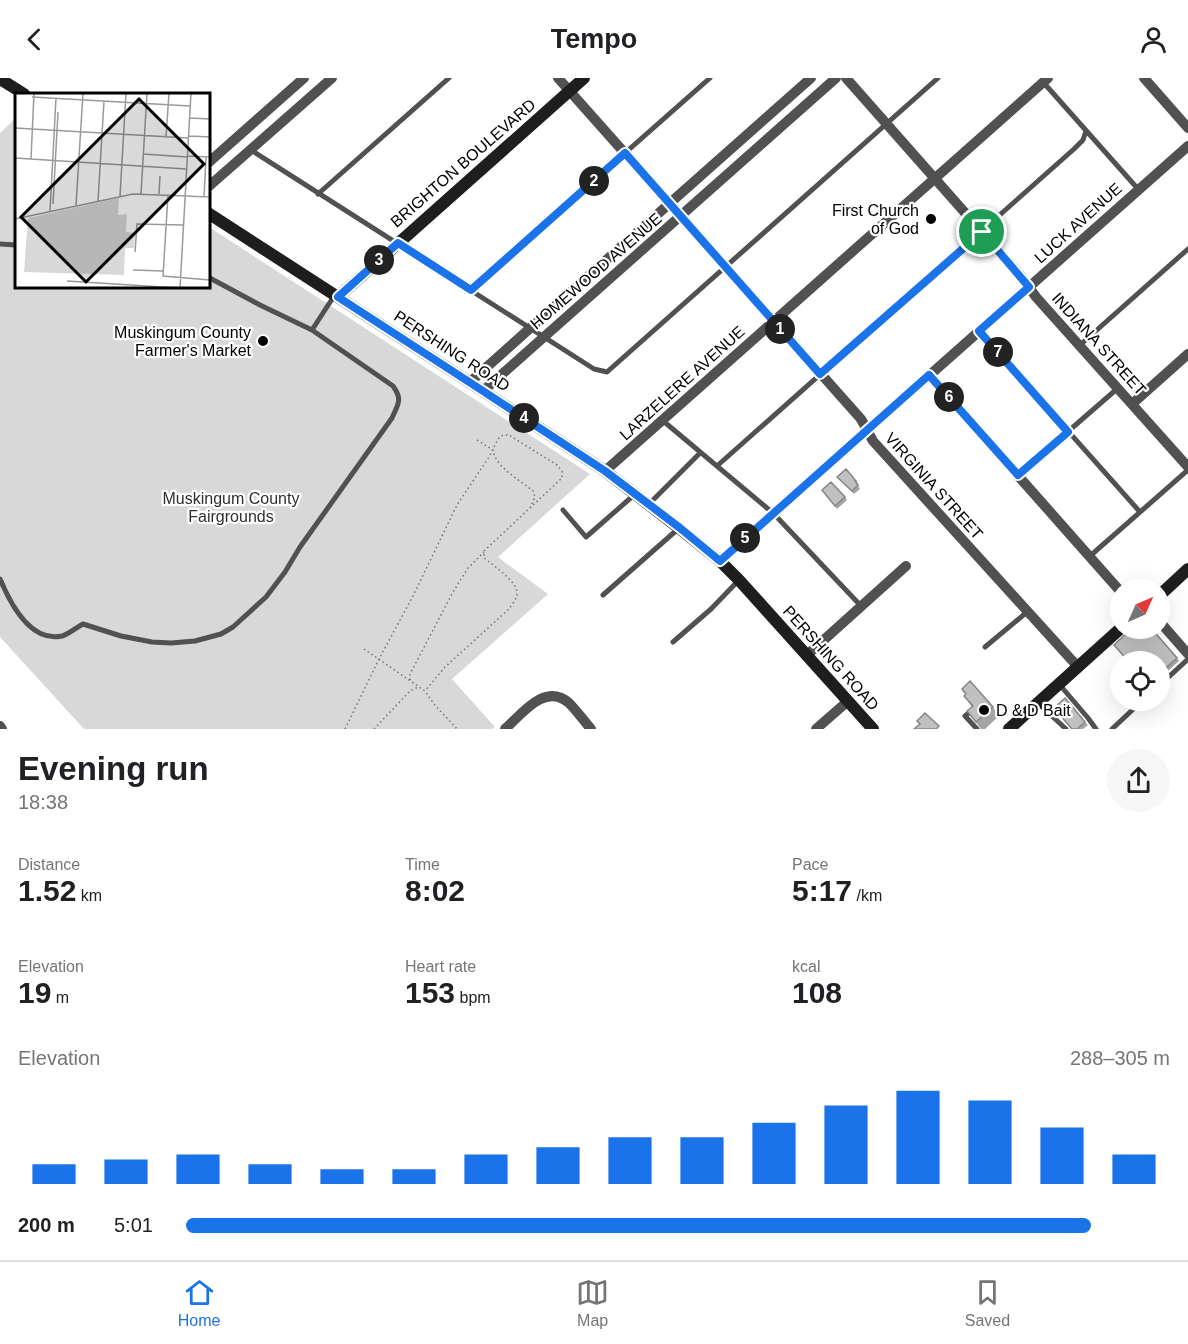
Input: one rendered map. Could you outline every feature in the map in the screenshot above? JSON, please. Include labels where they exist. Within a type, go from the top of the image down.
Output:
[{"type":"street","points":[[210,161],[304,78]]},
{"type":"street","points":[[210,185],[332,78]]},
{"type":"street","name":"VIRGINIA STREET","points":[[558,78],[861,419],[873,441],[1078,667]]},
{"type":"street","name":"BRIGHTON BOULEVARD","points":[[337,296],[584,78]]},
{"type":"street","name":"HOMEWOOD AVENUE","points":[[470,382],[812,78]]},
{"type":"street","name":"HOMEWOOD AVENUE","points":[[483,391],[836,78]]},
{"type":"street","name":"INDIANA STREET","points":[[846,78],[1132,405],[1187,463]]},
{"type":"street","points":[[1144,78],[1188,128]]},
{"type":"street","points":[[0,79],[22,93]]},
{"type":"street","name":"LARZELERE AVENUE","points":[[605,471],[1045,80]]},
{"type":"street","name":"LUCK AVENUE","points":[[720,561],[1188,146]]},
{"type":"street","name":"PERSHING ROAD","points":[[210,214],[605,471],[680,528],[739,579],[873,729]]},
{"type":"street","points":[[1132,405],[1188,354]]},
{"type":"street","points":[[929,375],[1110,579]]},
{"type":"street","points":[[807,655],[906,566]]},
{"type":"street","points":[[1170,586],[1188,569]]},
{"type":"street","points":[[1170,633],[1188,654]]},
{"type":"street","points":[[1009,729],[1110,638]]},
{"type":"street","points":[[505,729],[536,701],[543,696],[552,695],[568,702],[591,729]]},
{"type":"street","points":[[816,729],[848,701]]},
{"type":"lane","points":[[318,194],[449,78]]},
{"type":"lane","points":[[471,290],[710,78]]},
{"type":"lane","points":[[251,150],[594,369],[607,372],[938,78]]},
{"type":"lane","points":[[1045,80],[1086,131],[1138,189]]},
{"type":"lane","points":[[717,466],[1074,149],[1083,140],[1086,131]]},
{"type":"lane","points":[[0,244],[15,245]]},
{"type":"lane","points":[[1080,345],[1188,249]]},
{"type":"lane","points":[[0,579],[20,616],[36,632],[48,636],[63,636],[83,624],[121,636],[171,643],[195,641],[221,634],[233,627],[266,597],[285,572],[300,547],[392,418],[399,401],[398,393],[393,386],[312,330],[210,278]]},
{"type":"lane","points":[[312,330],[337,296]]},
{"type":"lane","points":[[979,331],[1140,512]]},
{"type":"lane","points":[[1018,475],[1118,388]]},
{"type":"lane","points":[[662,420],[773,513],[861,606]]},
{"type":"lane","points":[[649,504],[700,453]]},
{"type":"lane","points":[[1090,556],[1140,512],[1187,463]]},
{"type":"lane","points":[[563,510],[586,537],[635,494]]},
{"type":"lane","points":[[603,595],[680,528]]},
{"type":"lane","points":[[673,642],[711,609],[739,579]]},
{"type":"lane","points":[[985,647],[1027,612]]},
{"type":"lane","points":[[1170,676],[1188,659]]},
{"type":"lane","points":[[1059,684],[1096,729]]},
{"type":"lane","points":[[1038,703],[1066,729]]},
{"type":"lane","points":[[970,711],[965,716],[977,729]]},
{"type":"lane","points":[[1112,729],[1131,711]]},
{"type":"path","points":[[345,729],[457,505],[498,439],[503,435],[509,435],[557,465],[562,471],[561,478],[468,568],[410,674],[410,680]]},
{"type":"path","points":[[477,440],[493,450],[500,465],[533,490],[535,497],[529,508]]},
{"type":"path","points":[[425,692],[445,667],[509,609],[516,597],[517,590],[512,581],[484,558],[484,551]]},
{"type":"path","points":[[364,649],[425,692],[457,729]]},
{"type":"path","points":[[374,729],[418,687]]},
{"type":"green space","name":"Muskingum County Fairgrounds","points":[[15,119],[15,288],[210,288],[210,228],[590,474],[498,557],[548,594],[452,679],[495,727],[492,729],[84,729],[0,637],[0,133]]},
{"type":"building","points":[[846,469],[858,485],[852,491],[837,477]]},
{"type":"building","points":[[831,482],[845,497],[835,506],[822,490]]},
{"type":"building","points":[[1120,639],[1161,639],[1177,658],[1170,664],[1170,651],[1119,651],[1114,645]]},
{"type":"building","points":[[970,681],[993,707],[976,722],[967,711],[973,706],[964,696],[966,694],[962,689]]},
{"type":"building","points":[[1065,698],[1085,722],[1077,729],[1072,729],[1054,708]]},
{"type":"building","points":[[925,713],[939,726],[936,729],[914,729],[920,724],[917,721]]},
{"type":"place","name":"First Church of God","points":[[931,219]]},
{"type":"place","name":"Muskingum County Farmer's Market","points":[[263,341]]},
{"type":"place","name":"D & D Bait","points":[[984,710]]},
{"type":"route","points":[[625,153],[820,374],[982,232],[1029,287],[979,331],[1068,432],[1018,475],[929,375],[720,561],[605,471],[338,297],[398,243],[471,290],[625,153]]}]
